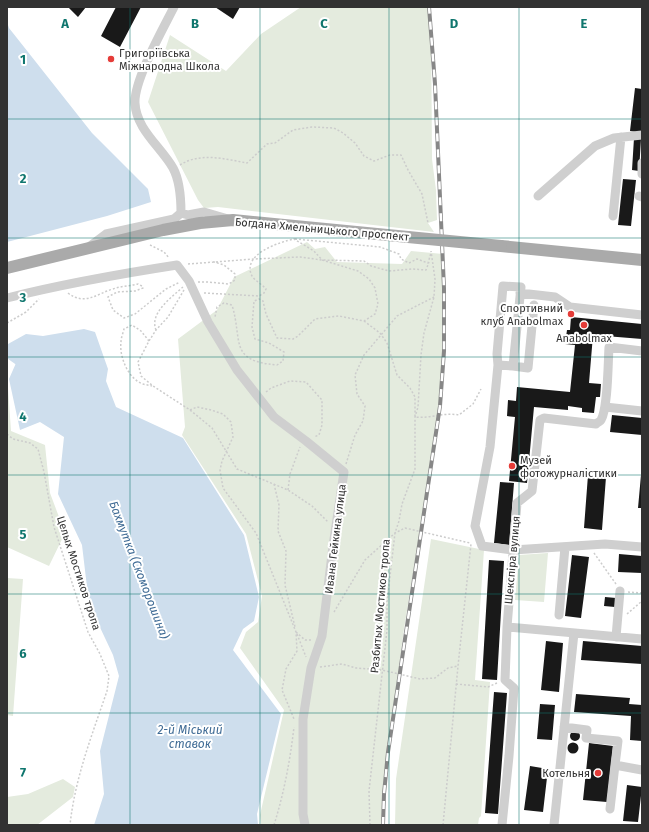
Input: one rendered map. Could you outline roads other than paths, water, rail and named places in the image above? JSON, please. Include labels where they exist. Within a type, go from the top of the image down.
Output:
[{"type":"main road","name":"Богдана Хмельницького проспект","points":[[7,268],[181,226],[233,220],[642,260]]},
{"type":"lane","points":[[174,7],[141,76],[135,102],[136,111],[142,125],[174,169],[178,182],[181,213]]},
{"type":"lane","points":[[538,196],[595,146],[614,138],[642,135]]},
{"type":"lane","points":[[614,216],[621,137]]},
{"type":"lane","points":[[642,163],[642,174]]},
{"type":"lane","points":[[181,213],[188,215],[204,212],[233,220]]},
{"type":"lane","points":[[86,248],[106,234],[174,219],[181,213]]},
{"type":"lane","name":"Ивана Гейкина улица","points":[[7,298],[54,286],[116,274],[176,266],[188,282],[214,332],[237,370],[260,400],[274,417],[344,472],[335,530],[322,636],[311,668],[303,719],[303,814],[305,825]]},
{"type":"lane","points":[[513,366],[521,288],[502,286],[496,354],[498,365],[490,447],[475,526],[482,546],[513,550],[605,544],[642,547]]},
{"type":"lane","points":[[520,293],[555,296],[570,307],[642,315]]},
{"type":"lane","points":[[498,365],[528,368],[534,305]]},
{"type":"lane","name":"Шекспіра вулиця","points":[[502,825],[514,688],[505,680],[506,627],[517,503],[532,491],[540,420],[544,418],[596,424],[601,420],[605,407],[609,347],[642,351]]},
{"type":"lane","points":[[605,407],[642,411]]},
{"type":"lane","points":[[559,615],[565,547]]},
{"type":"lane","points":[[616,637],[620,591]]},
{"type":"lane","points":[[506,627],[642,639]]},
{"type":"lane","points":[[554,825],[574,633]]},
{"type":"lane","points":[[564,727],[587,730],[586,738],[618,741],[610,810]]},
{"type":"lane","points":[[615,765],[642,770]]},
{"type":"water","points":[[7,22],[9,28],[92,133],[148,189],[151,202],[107,216],[7,242]]},
{"type":"water","name":"2-й Міський ставок","points":[[84,329],[95,332],[108,369],[106,381],[116,407],[183,438],[244,535],[259,597],[254,621],[243,629],[233,650],[281,714],[257,814],[258,825],[94,825],[104,794],[100,751],[119,676],[113,655],[89,604],[82,545],[58,494],[64,437],[40,422],[20,430],[9,379],[20,354],[8,344],[26,334],[43,336]]},
{"type":"waterway","name":"Бахмутка (Скоморошина)","points":[[9,351],[33,368]]},
{"type":"railway","points":[[383,825],[388,752],[440,406],[444,351],[444,288],[435,84],[429,7]]},
{"type":"place","name":"Григоріївська Міжнародна Школа","points":[[111,59]]},
{"type":"place","name":"Спортивний клуб Anabolmax","points":[[571,314]]},
{"type":"place","name":"Anabolmax","points":[[584,325]]},
{"type":"place","name":"Музей фотожурналістики","points":[[512,466]]},
{"type":"place","name":"Котельня","points":[[598,773]]}]
